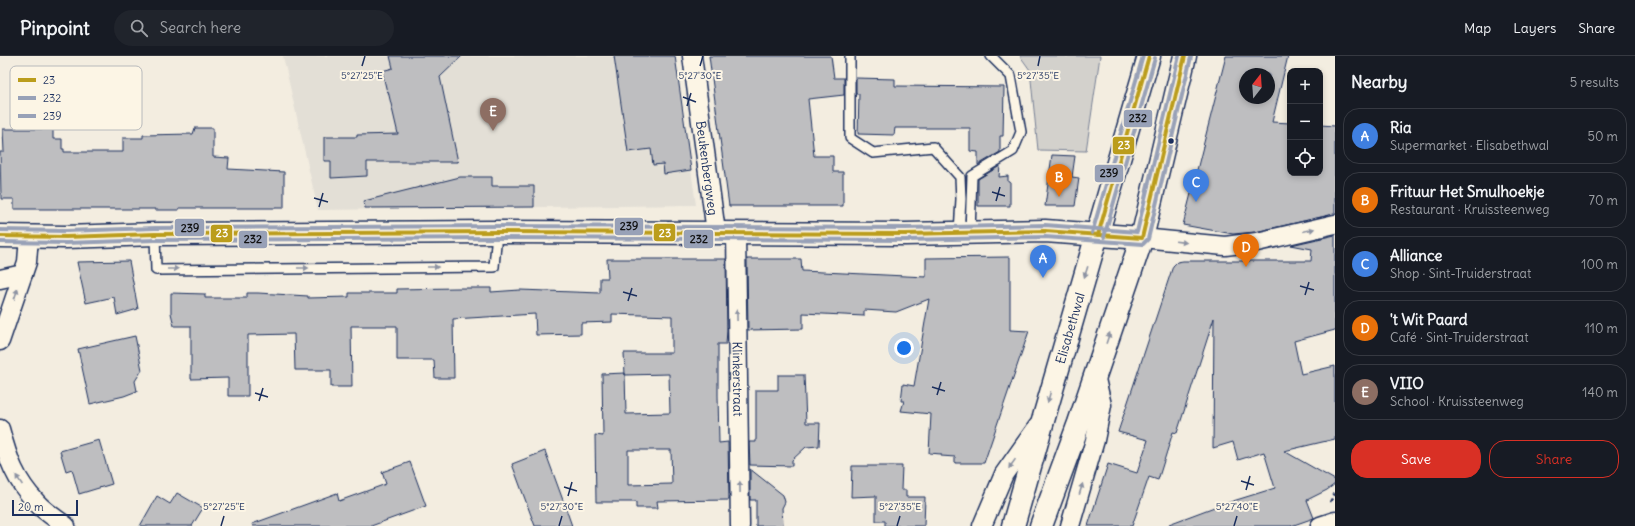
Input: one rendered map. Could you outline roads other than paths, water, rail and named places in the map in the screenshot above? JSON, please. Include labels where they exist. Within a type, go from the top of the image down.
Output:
[{"type":"main road","name":"Elisabethwal","points":[[1013,526],[1042,421],[1098,235],[1149,56]]},
{"type":"main road","points":[[1041,526],[1142,238],[1186,56]]},
{"type":"main road","points":[[0,236],[29,237],[155,234],[497,232],[905,234],[1045,231],[1142,238]]},
{"type":"street","name":"Beukenbergweg","points":[[692,56],[726,232]]},
{"type":"street","points":[[1142,238],[1225,246],[1257,242],[1335,224]]},
{"type":"street","name":"Klinkerstraat","points":[[726,232],[740,526]]},
{"type":"street","points":[[0,341],[27,262],[29,237]]},
{"type":"street","points":[[0,279],[23,274]]},
{"type":"street","points":[[1070,526],[1095,440],[1102,405],[1095,375]]},
{"type":"street","name":"Elisabethwal","points":[[982,526],[1004,474],[1042,421]]},
{"type":"street","points":[[0,429],[6,452],[16,477],[37,504],[66,526]]},
{"type":"street","points":[[1320,526],[1335,521]]},
{"type":"lane","points":[[850,56],[850,138],[873,153],[933,147],[960,178],[965,233]]},
{"type":"lane","points":[[965,233],[972,176],[1013,151],[1021,132],[1011,76],[992,56]]},
{"type":"lane","points":[[155,234],[156,270],[164,270],[494,267],[497,232]]},
{"type":"place","name":"VIIO","points":[[493,131]]},
{"type":"place","name":"Frituur Het Smulhoekje","points":[[1059,197]]},
{"type":"place","name":"Alliance","points":[[1196,202]]},
{"type":"place","name":"'t Wit Paard","points":[[1246,267]]},
{"type":"place","name":"Ria","points":[[1043,278]]}]
